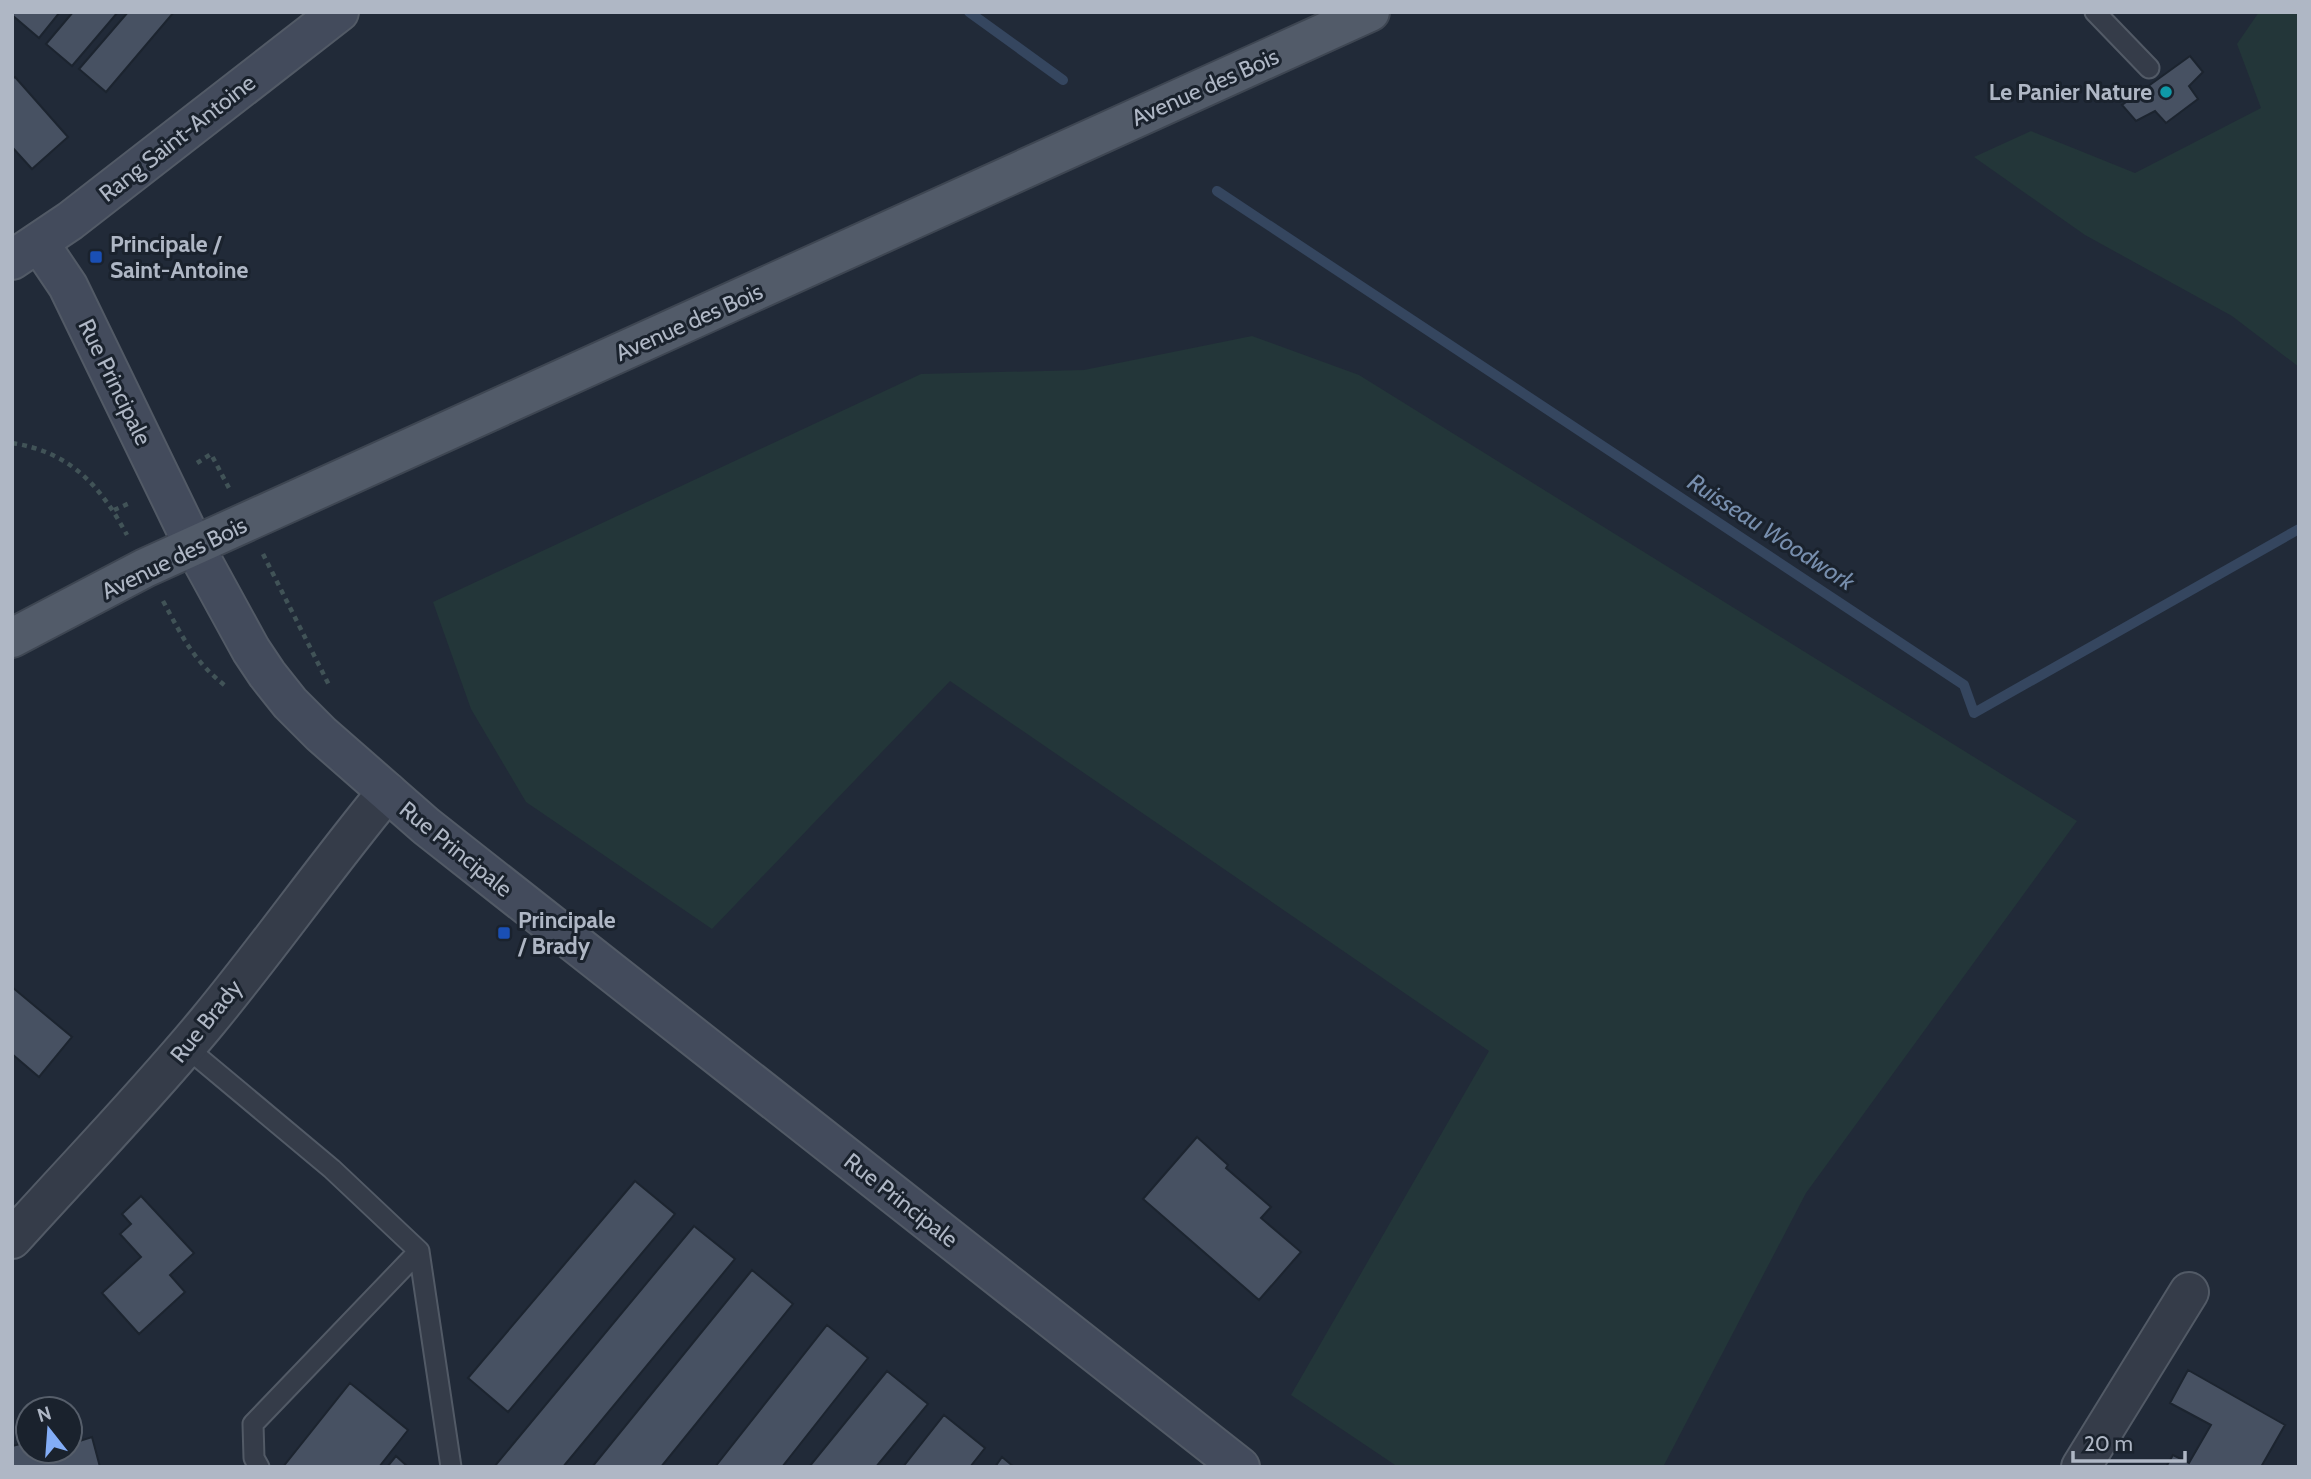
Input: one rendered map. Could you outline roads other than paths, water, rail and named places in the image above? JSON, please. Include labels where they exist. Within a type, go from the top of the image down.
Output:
[{"type":"main road","name":"Avenue des Bois","points":[[12,638],[145,568],[1370,12]]},
{"type":"street","name":"Rang Saint-Antoine","points":[[26,252],[339,12]]},
{"type":"street","name":"Rue Principale","points":[[26,252],[68,286],[194,546],[251,650],[277,687],[320,734],[387,792],[569,939],[1240,1467]]},
{"type":"street","name":"Rue Brady","points":[[12,1240],[186,1047],[387,792]]},
{"type":"street","points":[[2081,1467],[2189,1292]]},
{"type":"lane","points":[[2095,12],[2149,68]]},
{"type":"lane","points":[[186,1047],[332,1169],[419,1251],[451,1467]]},
{"type":"lane","points":[[259,1467],[254,1458],[253,1424],[419,1251]]},
{"type":"waterway","name":"Ruisseau Woodwork","points":[[969,12],[1063,80]]},
{"type":"waterway","name":"Ruisseau Woodwork","points":[[1217,191],[1964,685],[1974,713],[2299,529]]},
{"type":"place","name":"Le Panier Nature","points":[[2166,92]]},
{"type":"place","name":"Principale / Saint-Antoine","points":[[96,257]]},
{"type":"place","name":"Principale / Brady","points":[[504,933]]}]
